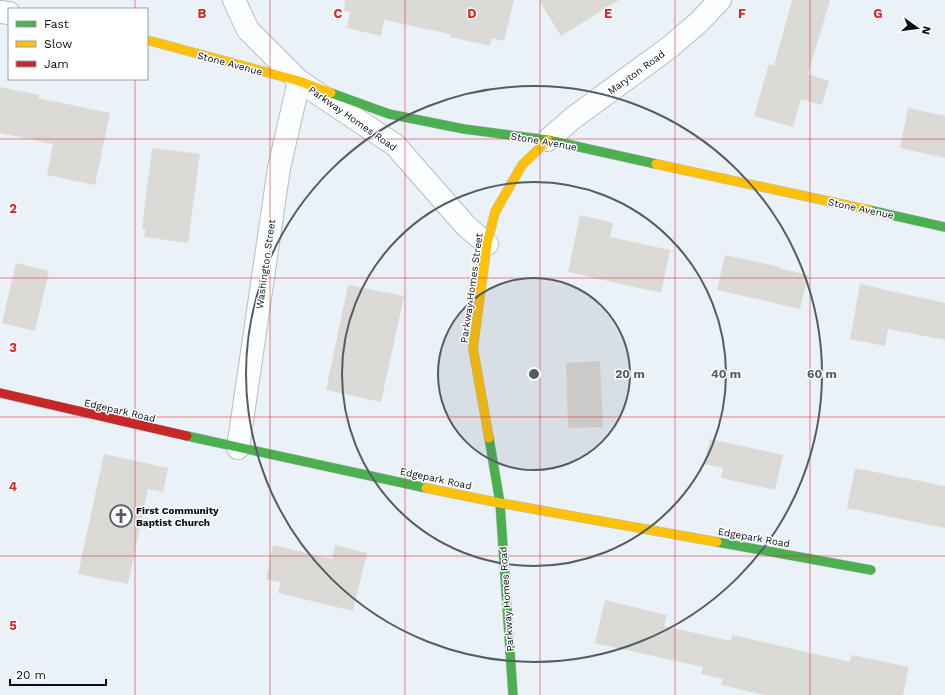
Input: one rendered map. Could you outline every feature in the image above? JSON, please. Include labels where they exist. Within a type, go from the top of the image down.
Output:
[{"type":"street","name":"Parkway Homes Road","points":[[234,0],[248,30],[299,81],[395,145],[466,226],[487,244]]},
{"type":"street","name":"Maryton Road","points":[[548,140],[573,118],[670,47],[699,22],[720,0]]},
{"type":"street","name":"Stone Avenue","points":[[148,40],[299,81],[389,114],[464,129],[548,140],[945,226]]},
{"type":"street","name":"Washington Street","points":[[238,448],[280,168],[299,81]]},
{"type":"street","name":"Parkway Homes Street","points":[[500,503],[473,348],[487,244],[495,212],[522,165],[548,140]]},
{"type":"street","name":"Edgepark Road","points":[[0,393],[238,448],[500,503],[871,570]]},
{"type":"street","name":"Parkway Homes Road","points":[[500,503],[513,695]]},
{"type":"building","points":[[345,0],[514,0],[504,41],[492,38],[490,46],[450,37],[450,34],[384,20],[381,36],[347,28],[350,12],[344,11]]},
{"type":"building","points":[[539,0],[619,0],[561,36]]},
{"type":"building","points":[[792,0],[830,0],[808,74],[829,81],[822,105],[801,99],[793,127],[754,116],[769,64],[774,66]]},
{"type":"building","points":[[0,87],[39,95],[38,98],[110,113],[95,185],[47,175],[53,144],[0,133]]},
{"type":"building","points":[[908,108],[945,116],[945,158],[900,148]]},
{"type":"building","points":[[152,148],[200,154],[188,243],[144,237],[146,230],[142,229]]},
{"type":"building","points":[[580,215],[613,223],[610,237],[670,250],[661,293],[568,272]]},
{"type":"building","points":[[725,255],[780,267],[779,268],[808,275],[800,309],[717,290]]},
{"type":"building","points":[[16,263],[49,271],[35,331],[2,323]]},
{"type":"building","points":[[860,284],[945,303],[945,340],[888,329],[885,346],[850,339]]},
{"type":"building","points":[[348,285],[404,296],[381,402],[326,390]]},
{"type":"building","points":[[600,361],[603,427],[568,428],[566,363]]},
{"type":"building","points":[[710,439],[783,455],[775,490],[721,478],[723,468],[704,464]]},
{"type":"building","points":[[104,454],[168,468],[163,492],[148,489],[128,584],[78,574]]},
{"type":"building","points":[[855,468],[945,486],[945,528],[847,508]]},
{"type":"building","points":[[273,545],[332,559],[335,545],[367,553],[353,611],[278,593],[281,582],[266,579]]},
{"type":"building","points":[[605,600],[667,615],[664,626],[731,641],[732,635],[850,662],[852,655],[909,667],[903,695],[765,695],[721,685],[723,679],[701,674],[703,667],[595,643]]},
{"type":"traffic: fast","points":[[331,93],[389,114],[464,129],[548,140],[656,164]]},
{"type":"traffic: fast","points":[[869,210],[945,227]]},
{"type":"traffic: fast","points":[[187,436],[426,488]]},
{"type":"traffic: fast","points":[[489,438],[500,503],[513,695]]},
{"type":"traffic: fast","points":[[717,542],[871,570]]},
{"type":"traffic: slow","points":[[148,40],[299,81],[331,93]]},
{"type":"traffic: slow","points":[[489,438],[473,348],[487,244],[495,212],[522,165],[548,140]]},
{"type":"traffic: slow","points":[[656,164],[869,210]]},
{"type":"traffic: slow","points":[[426,488],[500,503],[717,542]]},
{"type":"traffic: jam","points":[[0,393],[187,436]]},
{"type":"place","name":"First Community Baptist Church","points":[[121,516]]}]
